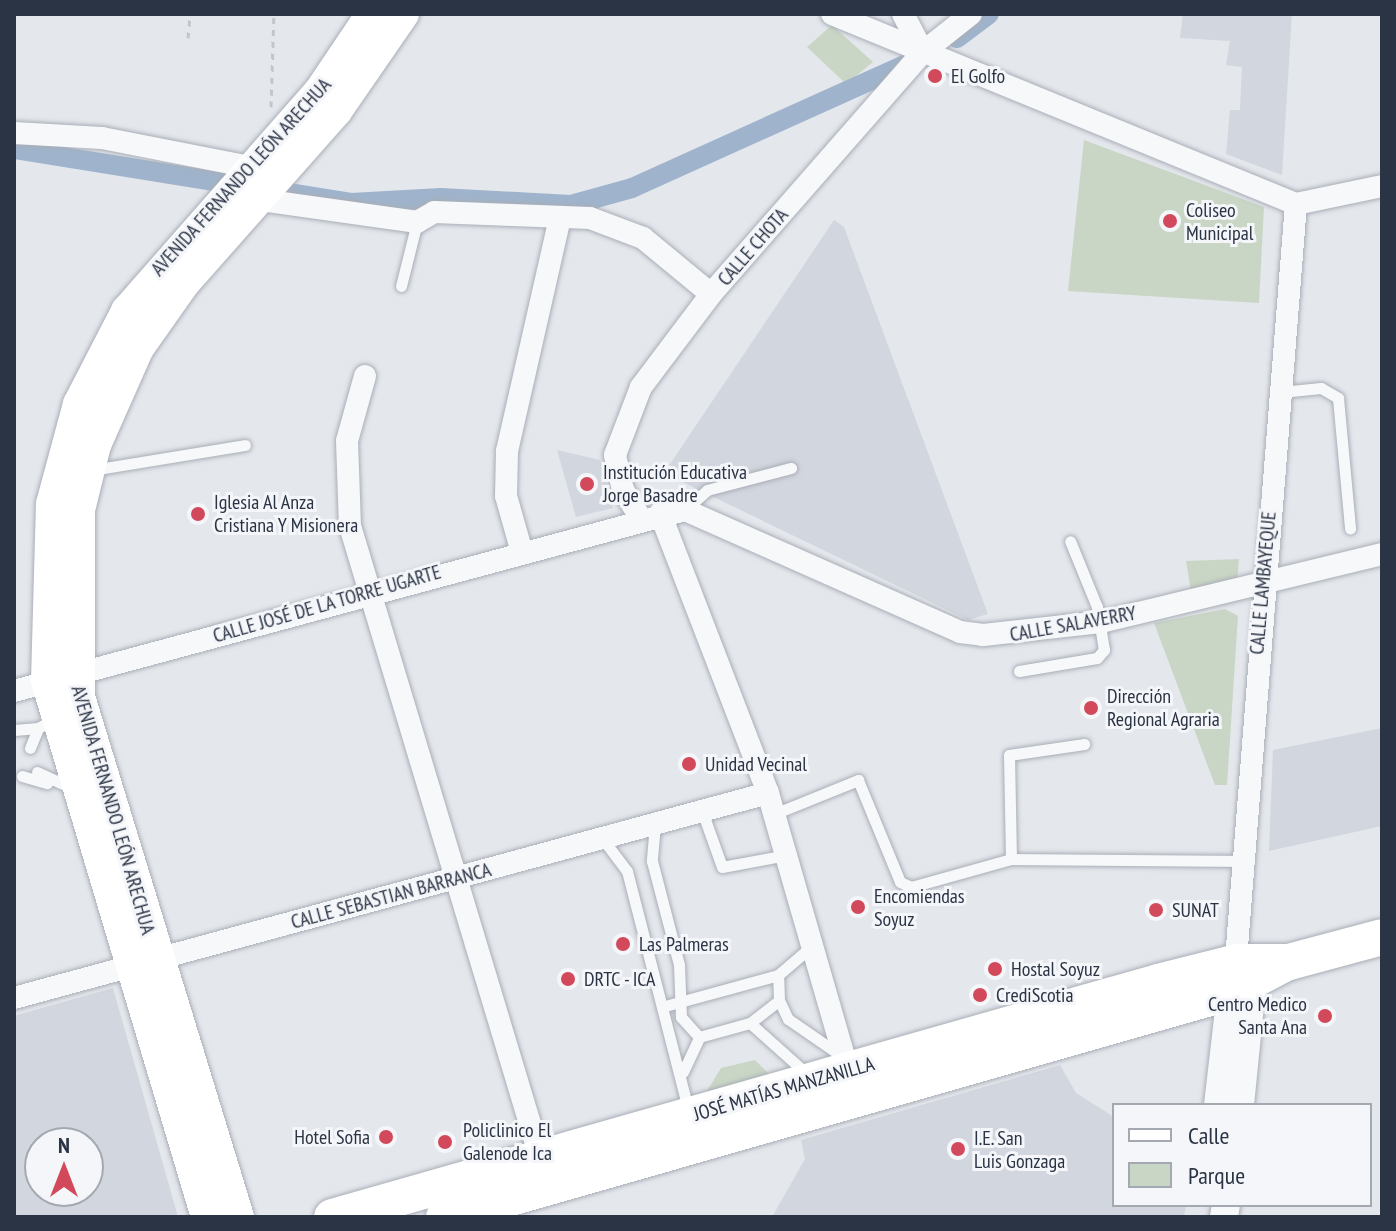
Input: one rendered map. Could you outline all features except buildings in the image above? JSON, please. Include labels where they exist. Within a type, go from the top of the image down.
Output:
[{"type":"main road","name":"AVENIDA FERNANDO LEÓN ARECHUA","points":[[207,1217],[142,963],[61,678],[52,504],[79,404],[155,273],[278,138],[372,14]]},
{"type":"main road","name":"AVENIDA FERNANDO LEÓN ARECHUA","points":[[238,1217],[142,963],[62,786],[48,723],[61,678],[87,471],[138,348],[183,284],[261,200],[363,76],[403,14]]},
{"type":"main road","name":"JOSÉ MATÍAS MANZANILLA","points":[[444,1217],[681,1118],[1240,980],[1289,962],[1382,937]]},
{"type":"main road","name":"JOSÉ MATÍAS MANZANILLA","points":[[332,1217],[545,1173],[841,1077]]},
{"type":"street","points":[[832,14],[1296,204],[1382,186]]},
{"type":"street","points":[[903,14],[923,52]]},
{"type":"street","name":"CALLE CHOTA","points":[[841,1077],[812,945],[771,804],[650,515],[616,469],[623,423],[711,294],[923,52],[971,14]]},
{"type":"street","points":[[14,133],[77,135],[250,167]]},
{"type":"street","points":[[261,200],[417,222],[434,212],[560,218],[624,229],[711,294]]},
{"type":"street","name":"CALLE LAMBAYEQUE","points":[[1240,980],[1243,861],[1260,585],[1296,204]]},
{"type":"street","points":[[521,549],[506,496],[507,451],[560,218]]},
{"type":"street","points":[[365,376],[344,472],[368,592],[545,1173]]},
{"type":"street","points":[[650,515],[685,510]]},
{"type":"street","name":"CALLE SALAVERRY","points":[[685,510],[960,632],[1015,637],[1101,622],[1382,554]]},
{"type":"street","name":"CALLE JOSÉ DE LA TORRE UGARTE","points":[[14,691],[650,515]]},
{"type":"street","name":"CALLE SEBASTIAN BARRANCA","points":[[14,998],[702,811],[771,804]]},
{"type":"street","points":[[1218,1103],[1240,980]]},
{"type":"street","points":[[1240,980],[1240,1103]]},
{"type":"lane","points":[[401,286],[417,222]]},
{"type":"lane","points":[[1280,392],[1321,388],[1338,398],[1350,528]]},
{"type":"lane","points":[[87,471],[245,445]]},
{"type":"lane","points":[[685,510],[707,490],[791,468]]},
{"type":"lane","points":[[1019,671],[1102,655],[1101,622],[1070,541]]},
{"type":"lane","points":[[14,730],[48,723]]},
{"type":"lane","points":[[30,748],[48,723]]},
{"type":"lane","points":[[1011,859],[1009,755],[1084,744]]},
{"type":"lane","points":[[37,772],[62,786]]},
{"type":"lane","points":[[22,776],[62,786]]},
{"type":"lane","points":[[771,804],[856,779],[903,885],[1011,859],[1243,861]]},
{"type":"lane","points":[[702,811],[722,867],[786,855]]},
{"type":"lane","points":[[655,824],[652,861],[684,1001],[686,1030],[699,1037],[750,1023],[779,1000]]},
{"type":"lane","points":[[602,838],[627,871],[683,1072],[689,1100],[681,1118]]},
{"type":"lane","points":[[665,1006],[778,975],[812,945]]},
{"type":"lane","points":[[778,975],[779,1000],[788,1019],[841,1077]]},
{"type":"lane","points":[[750,1023],[787,1063],[841,1077]]},
{"type":"lane","points":[[683,1072],[699,1037]]},
{"type":"path","points":[[188,38],[190,14]]},
{"type":"path","points":[[274,14],[268,93],[278,138]]},
{"type":"shaded area","points":[[1183,14],[1292,14],[1282,175],[1226,154],[1230,110],[1240,110],[1242,67],[1226,65],[1230,41],[1180,38]]},
{"type":"shaded area","points":[[834,220],[844,227],[988,614],[968,620],[664,473]]},
{"type":"shaded area","name":"Institución Educativa Jorge Basadre","points":[[557,450],[600,460],[613,508],[576,517]]},
{"type":"shaded area","points":[[1382,728],[1382,826],[1269,851],[1273,750]]},
{"type":"shaded area","points":[[113,988],[178,1217],[14,1217],[14,1016]]},
{"type":"shaded area","name":"I.E. San Luis Gonzaga","points":[[1060,1065],[1076,1093],[1112,1116],[1112,1207],[1186,1207],[1184,1217],[772,1217],[805,1159],[801,1140]]},
{"type":"green space","points":[[832,25],[873,62],[846,84],[807,47]]},
{"type":"green space","name":"Coliseo Municipal","points":[[1084,140],[1264,207],[1259,303],[1068,291]]},
{"type":"green space","points":[[1239,559],[1237,582],[1192,597],[1186,561]]},
{"type":"green space","points":[[1225,609],[1238,616],[1227,785],[1215,785],[1154,623]]},
{"type":"green space","points":[[755,1060],[775,1080],[701,1101],[721,1068]]},
{"type":"waterway","points":[[957,38],[989,14]]},
{"type":"waterway","points":[[14,149],[351,203],[441,198],[571,205],[632,188],[915,60]]},
{"type":"place","name":"El Golfo","points":[[935,76]]},
{"type":"place","name":"Coliseo Municipal","points":[[1170,221]]},
{"type":"place","name":"Institución Educativa Jorge Basadre","points":[[587,484]]},
{"type":"place","name":"Iglesia Al Anza Cristiana Y Misionera","points":[[198,514]]},
{"type":"place","name":"Dirección Regional Agraria","points":[[1091,708]]},
{"type":"place","name":"Unidad Vecinal","points":[[689,764]]},
{"type":"place","name":"Encomiendas Soyuz","points":[[858,907]]},
{"type":"place","name":"SUNAT","points":[[1156,910]]},
{"type":"place","name":"Las Palmeras","points":[[623,944]]},
{"type":"place","name":"Hostal Soyuz","points":[[995,969]]},
{"type":"place","name":"DRTC - ICA","points":[[568,979]]},
{"type":"place","name":"CrediScotia","points":[[980,995]]},
{"type":"place","name":"Centro Medico Santa Ana","points":[[1325,1016]]},
{"type":"place","name":"Hotel Sofia","points":[[386,1137]]},
{"type":"place","name":"Policlinico El Galenode Ica","points":[[445,1142]]},
{"type":"place","name":"I.E. San Luis Gonzaga","points":[[958,1149]]}]
